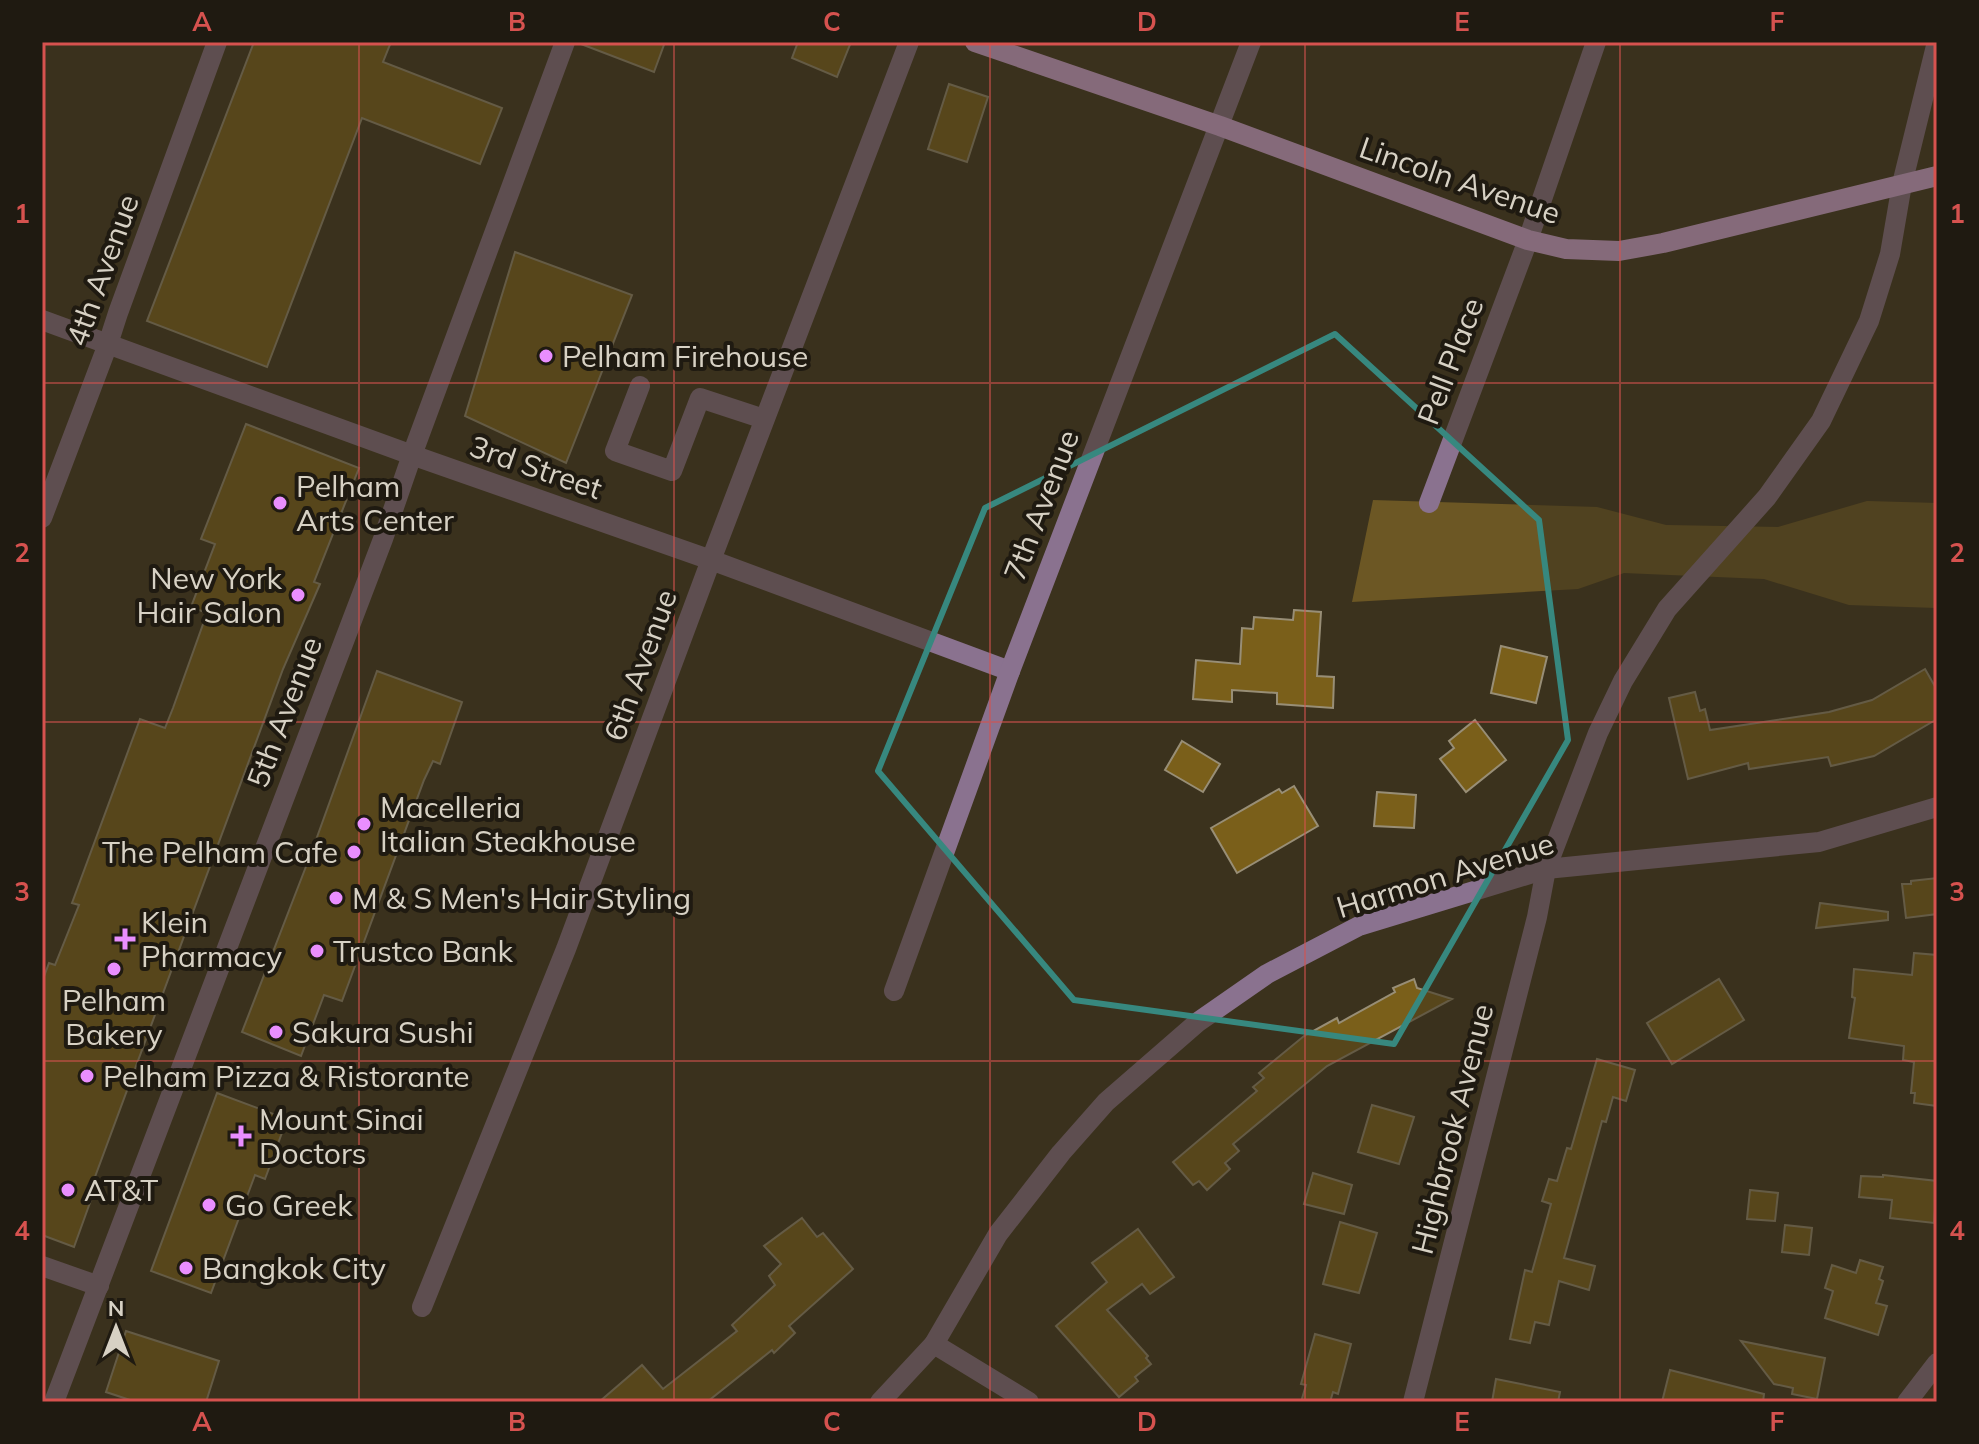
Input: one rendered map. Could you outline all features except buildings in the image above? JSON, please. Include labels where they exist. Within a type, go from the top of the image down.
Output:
[{"type":"main road","name":"Lincoln Avenue","points":[[975,42],[1220,126],[1528,240],[1566,249],[1619,251],[1663,243],[1937,176]]},
{"type":"street","name":"4th Avenue","points":[[42,518],[217,42]]},
{"type":"street","name":"5th Avenue","points":[[54,1402],[378,553],[565,42]]},
{"type":"street","name":"6th Avenue","points":[[422,1307],[566,949],[909,42]]},
{"type":"street","name":"7th Avenue","points":[[894,991],[1010,671],[1251,42]]},
{"type":"street","name":"Pell Place","points":[[1429,503],[1528,240],[1596,42]]},
{"type":"street","name":"Highbrook Avenue","points":[[1413,1402],[1537,917],[1546,869],[1598,733],[1623,681],[1667,609],[1767,497],[1821,421],[1869,321],[1890,254],[1902,184],[1937,42]]},
{"type":"street","name":"3rd Street","points":[[42,320],[711,560],[1010,671]]},
{"type":"street","points":[[640,386],[615,451],[672,471],[700,398],[764,419]]},
{"type":"street","name":"Harmon Avenue","points":[[880,1402],[934,1344],[998,1234],[1061,1153],[1106,1102],[1198,1022],[1267,974],[1359,926],[1546,869],[1819,842],[1937,807]]},
{"type":"street","points":[[42,1266],[99,1286]]},
{"type":"street","points":[[934,1344],[1029,1402]]},
{"type":"street","points":[[1907,1402],[1937,1363]]},
{"type":"highlighted area","points":[[1335,334],[1539,520],[1568,740],[1394,1044],[1074,1000],[878,771],[985,508]]},
{"type":"shaded area","points":[[1373,500],[1597,507],[1666,525],[1778,527],[1867,501],[1937,503],[1937,608],[1849,605],[1764,579],[1624,573],[1578,589],[1352,602]]},
{"type":"place","name":"Pelham Firehouse","points":[[546,356]]},
{"type":"place","name":"Pelham Arts Center","points":[[280,503]]},
{"type":"place","name":"New York Hair Salon","points":[[298,595]]},
{"type":"place","name":"Macelleria Italian Steakhouse","points":[[364,824]]},
{"type":"place","name":"The Pelham Cafe","points":[[354,852]]},
{"type":"place","name":"M & S Men's Hair Styling","points":[[336,898]]},
{"type":"place","name":"Klein Pharmacy","points":[[125,939]]},
{"type":"place","name":"Trustco Bank","points":[[317,951]]},
{"type":"place","name":"Pelham Bakery","points":[[114,969]]},
{"type":"place","name":"Sakura Sushi","points":[[276,1032]]},
{"type":"place","name":"Pelham Pizza & Ristorante","points":[[87,1076]]},
{"type":"place","name":"Mount Sinai Doctors","points":[[241,1136]]},
{"type":"place","name":"AT&T","points":[[68,1190]]},
{"type":"place","name":"Go Greek","points":[[209,1205]]},
{"type":"place","name":"Bangkok City","points":[[186,1268]]}]
